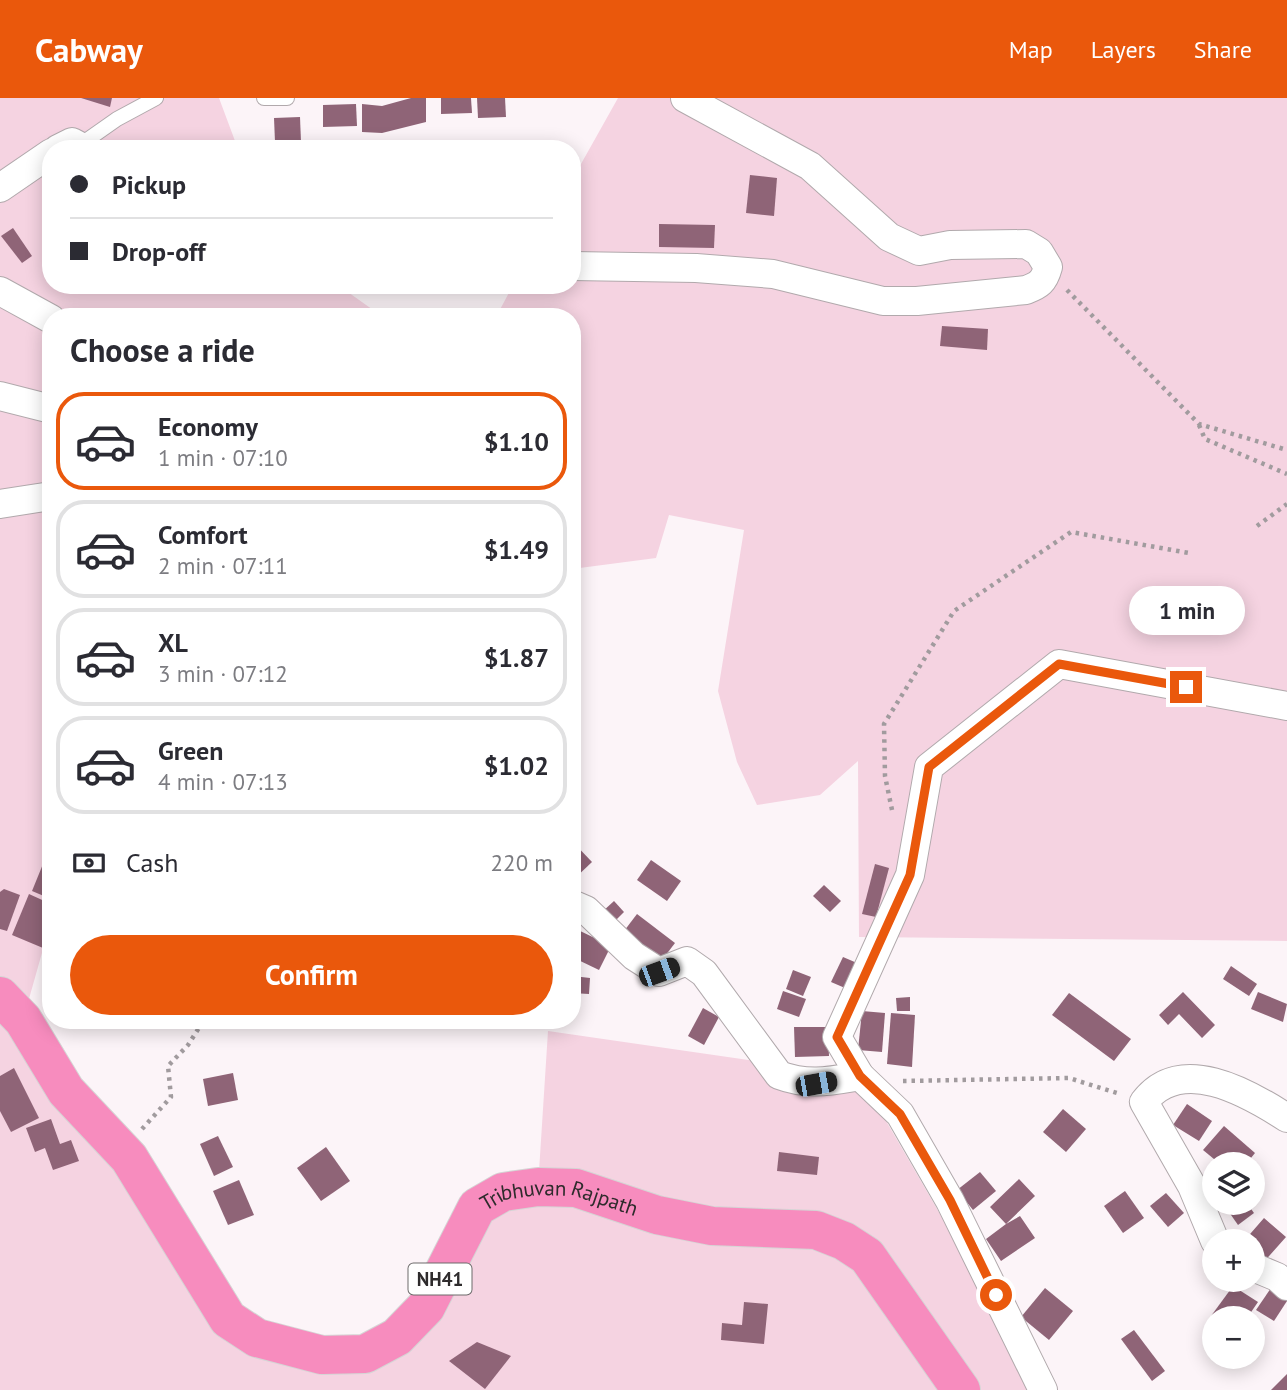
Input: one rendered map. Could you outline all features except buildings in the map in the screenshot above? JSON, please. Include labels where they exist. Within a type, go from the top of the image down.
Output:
[{"type":"highway","name":"Tribhuvan Rajpath","points":[[0,996],[23,1020],[66,1091],[129,1158],[228,1319],[257,1339],[290,1350],[322,1355],[365,1354],[397,1337],[426,1307],[477,1207],[503,1192],[538,1187],[576,1188],[657,1215],[690,1222],[712,1226],[817,1230],[844,1241],[867,1256],[961,1390]]},
{"type":"street","points":[[581,266],[696,268],[773,274],[883,301],[917,301],[1026,290],[1039,285],[1045,278],[1048,267],[1040,252],[1026,244],[950,245],[919,251],[889,237],[810,166],[685,98]]},
{"type":"street","points":[[0,188],[42,159]]},
{"type":"street","points":[[0,291],[42,314]]},
{"type":"street","points":[[0,396],[42,407]]},
{"type":"street","points":[[0,504],[42,497]]},
{"type":"street","points":[[1043,1390],[950,1200],[900,1114],[860,1076],[837,1037],[910,875],[929,767],[1059,664],[1287,706]]},
{"type":"street","points":[[581,907],[634,956],[659,972],[687,961],[704,973],[779,1075],[798,1082],[816,1084],[860,1076]]},
{"type":"street","points":[[1210,1229],[1192,1186],[1144,1102],[1156,1087],[1178,1079],[1203,1080],[1254,1097],[1287,1118]]},
{"type":"street","points":[[1265,1272],[1277,1277],[1287,1286]]},
{"type":"lane","points":[[85,140],[156,98]]},
{"type":"lane","points":[[264,98],[287,98]]},
{"type":"path","points":[[1045,278],[1066,289],[1199,424],[1205,439],[1287,474]]},
{"type":"path","points":[[1199,424],[1287,450]]},
{"type":"path","points":[[1257,526],[1287,504]]},
{"type":"path","points":[[895,823],[885,776],[884,723],[954,611],[1071,532],[1189,553]]},
{"type":"path","points":[[129,1158],[143,1128],[171,1097],[168,1066],[188,1045],[198,1029]]},
{"type":"path","points":[[860,1076],[904,1081],[1069,1078],[1144,1102]]},
{"type":"shaded area","points":[[0,98],[219,98],[235,140],[42,140],[42,294],[351,294],[370,308],[42,308],[42,953],[23,1020],[257,1338],[397,1337],[477,1207],[538,1187],[548,1031],[860,1076],[1042,1390],[0,1390]]},
{"type":"shaded area","points":[[618,98],[1287,98],[1287,941],[859,937],[858,761],[820,795],[757,805],[737,762],[718,691],[744,530],[669,515],[656,558],[581,568],[581,308],[501,308],[508,294],[581,294],[581,164]]},
{"type":"route","points":[[996,1295],[950,1200],[900,1114],[860,1076],[837,1037],[910,875],[929,767],[1059,664],[1186,687]]}]
